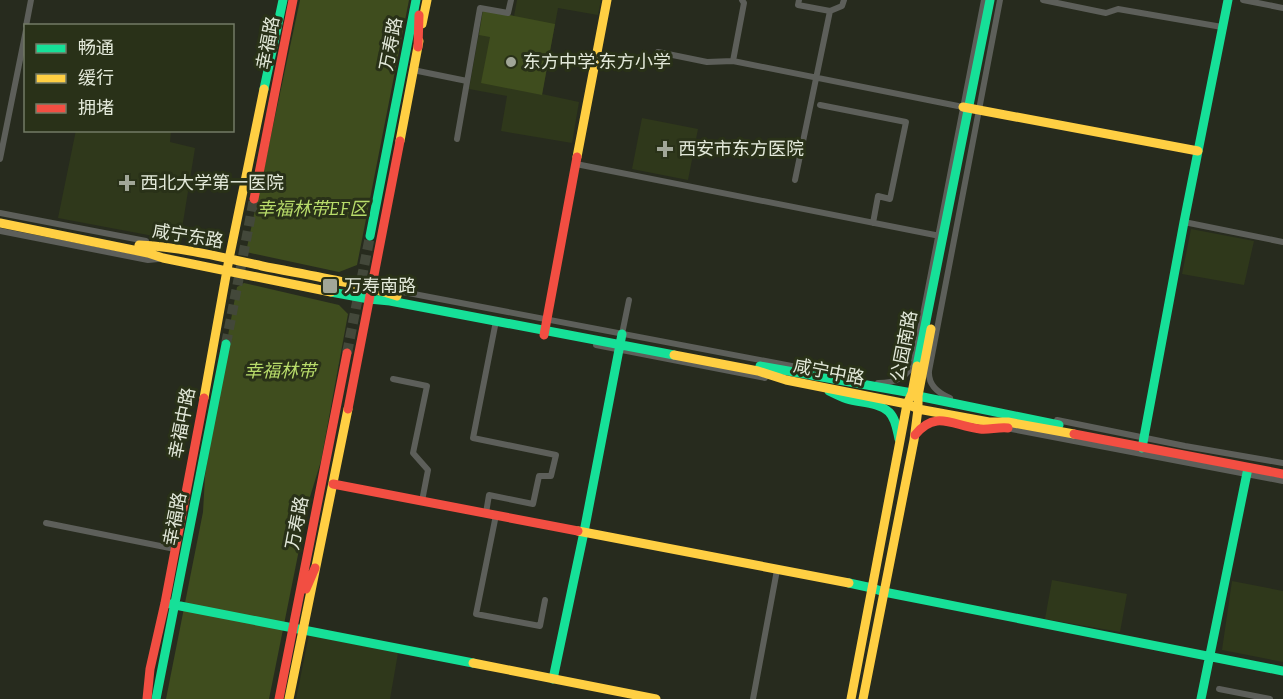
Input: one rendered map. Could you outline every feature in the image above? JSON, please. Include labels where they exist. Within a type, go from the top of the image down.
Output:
[{"type":"main road","name":"幸福中路","points":[[147,699],[150,669],[170,604],[175,549],[229,259],[283,0]]},
{"type":"main road","name":"幸福路","points":[[255,199],[291,0]]},
{"type":"main road","points":[[418,0],[418,47]]},
{"type":"main road","name":"万寿路","points":[[370,236],[418,0]]},
{"type":"main road","points":[[289,699],[298,629],[315,568],[333,484],[427,0]]},
{"type":"main road","points":[[545,327],[607,0]]},
{"type":"main road","name":"公园南路","points":[[863,699],[914,440],[918,408],[915,395],[990,0]]},
{"type":"main road","name":"公园南路","points":[[971,109],[995,0]]},
{"type":"main road","points":[[1143,442],[1228,0]]},
{"type":"main road","points":[[971,109],[1198,151]]},
{"type":"main road","name":"咸宁东路","points":[[0,218],[148,246],[163,246],[371,288]]},
{"type":"main road","name":"咸宁东路","points":[[0,223],[369,299]]},
{"type":"main road","name":"咸宁中路","points":[[371,288],[398,297],[758,371],[786,380],[918,408],[989,422],[1008,422],[1143,442],[1247,471],[1283,474]]},
{"type":"main road","name":"咸宁中路","points":[[369,299],[545,327]]},
{"type":"main road","points":[[553,679],[620,342]]},
{"type":"main road","name":"咸宁中路","points":[[620,342],[887,388],[1283,470]]},
{"type":"main road","name":"幸福路","points":[[156,699],[170,604],[226,344]]},
{"type":"main road","name":"万寿路","points":[[279,699],[298,629],[296,611],[347,353]]},
{"type":"main road","points":[[821,387],[844,398],[887,410],[895,423],[899,447]]},
{"type":"main road","name":"公园南路","points":[[851,699],[907,404],[915,395]]},
{"type":"main road","points":[[914,440],[919,429],[935,420],[983,429],[1008,428]]},
{"type":"main road","points":[[1201,699],[1247,471]]},
{"type":"main road","points":[[333,484],[872,588],[1283,671]]},
{"type":"main road","points":[[296,611],[315,568]]},
{"type":"main road","points":[[170,604],[656,699]]},
{"type":"main road","points":[[600,699],[602,688]]},
{"type":"street","points":[[27,24],[31,0]]},
{"type":"street","points":[[457,138],[480,8],[508,14],[511,0]]},
{"type":"street","points":[[733,61],[744,3],[742,0]]},
{"type":"street","points":[[799,0],[798,5],[830,11],[842,6],[844,0]]},
{"type":"street","points":[[971,109],[984,0]]},
{"type":"street","points":[[971,109],[1000,0]]},
{"type":"street","points":[[1042,0],[1106,13],[1119,9],[1222,27]]},
{"type":"street","points":[[1243,0],[1283,8]]},
{"type":"street","points":[[795,180],[830,11]]},
{"type":"street","points":[[0,159],[24,38]]},
{"type":"street","points":[[658,52],[708,62],[733,61],[971,109]]},
{"type":"street","points":[[413,70],[467,81]]},
{"type":"street","points":[[820,105],[906,122],[890,199],[878,196],[873,223]]},
{"type":"street","points":[[576,164],[946,237]]},
{"type":"street","points":[[0,213],[163,246]]},
{"type":"street","points":[[1184,222],[1283,242]]},
{"type":"street","points":[[0,231],[148,260],[163,258]]},
{"type":"street","points":[[629,300],[620,342],[878,383],[890,382],[901,378],[912,367],[946,237]]},
{"type":"street","points":[[946,237],[928,375],[931,384],[938,392],[969,406]]},
{"type":"street","points":[[369,299],[379,303],[495,326],[545,327]]},
{"type":"street","points":[[486,513],[489,495],[533,504],[539,476],[551,476],[556,455],[473,438],[495,326]]},
{"type":"street","points":[[393,379],[427,386],[413,453],[428,470],[422,501]]},
{"type":"street","points":[[878,383],[887,388]]},
{"type":"street","points":[[989,422],[1008,428],[1247,471],[1283,481]]},
{"type":"street","points":[[1143,442],[1283,463]]},
{"type":"street","points":[[496,515],[476,614],[540,626],[545,600]]},
{"type":"street","points":[[46,523],[175,549]]},
{"type":"street","points":[[753,699],[777,570]]},
{"type":"street","points":[[1219,689],[1270,699]]},
{"type":"shaded area","name":"东方中学·东方小学","points":[[517,0],[601,0],[598,15],[558,8],[542,94],[579,102],[572,143],[501,131],[507,96],[469,89],[483,10],[514,16]]},
{"type":"shaded area","name":"西安市东方医院","points":[[642,118],[698,129],[688,180],[632,169]]},
{"type":"shaded area","name":"西北大学第一医院","points":[[76,132],[171,132],[170,142],[195,148],[180,241],[58,218]]},
{"type":"shaded area","points":[[1191,229],[1254,241],[1244,285],[1182,274]]},
{"type":"shaded area","points":[[1052,580],[1127,594],[1120,632],[1045,619]]},
{"type":"shaded area","points":[[1232,581],[1283,591],[1283,662],[1222,650]]},
{"type":"shaded area","points":[[309,635],[398,653],[390,699],[296,699]]},
{"type":"green space","name":"幸福林带EF区","points":[[300,0],[409,0],[357,265],[339,272],[246,252]]},
{"type":"green space","points":[[483,10],[555,24],[542,95],[481,83],[490,37],[479,35]]},
{"type":"green space","name":"幸福林带","points":[[244,283],[339,305],[348,314],[321,461],[309,500],[269,699],[166,699],[203,512],[205,476],[237,287]]},
{"type":"tunnel","points":[[226,344],[254,199]]},
{"type":"tunnel","points":[[347,353],[370,236]]},
{"type":"traffic: fast","points":[[264,89],[283,0]]},
{"type":"traffic: fast","points":[[370,236],[416,0]]},
{"type":"traffic: fast","points":[[917,366],[990,0]]},
{"type":"traffic: fast","points":[[1142,448],[1228,0]]},
{"type":"traffic: fast","points":[[331,292],[390,301],[674,355]]},
{"type":"traffic: fast","points":[[553,679],[622,334]]},
{"type":"traffic: fast","points":[[156,699],[226,344]]},
{"type":"traffic: fast","points":[[760,366],[912,393],[1059,425]]},
{"type":"traffic: fast","points":[[829,391],[847,399],[885,409],[893,418],[899,439]]},
{"type":"traffic: fast","points":[[1201,699],[1248,468]]},
{"type":"traffic: fast","points":[[849,583],[884,592],[1283,671]]},
{"type":"traffic: fast","points":[[170,604],[473,663]]},
{"type":"traffic: slow","points":[[422,24],[427,0]]},
{"type":"traffic: slow","points":[[577,157],[607,0]]},
{"type":"traffic: slow","points":[[400,141],[419,41]]},
{"type":"traffic: slow","points":[[204,398],[229,259],[264,89]]},
{"type":"traffic: slow","points":[[963,107],[1198,151]]},
{"type":"traffic: slow","points":[[0,223],[331,292]]},
{"type":"traffic: slow","points":[[139,245],[201,253],[347,283],[397,296]]},
{"type":"traffic: slow","points":[[863,699],[914,440],[918,396],[931,329]]},
{"type":"traffic: slow","points":[[674,355],[758,371],[786,380],[907,404],[918,409],[1074,434]]},
{"type":"traffic: slow","points":[[851,699],[907,404],[912,393],[917,366]]},
{"type":"traffic: slow","points":[[289,699],[348,409]]},
{"type":"traffic: slow","points":[[578,531],[849,583]]},
{"type":"traffic: slow","points":[[473,663],[656,699]]},
{"type":"traffic: jam","points":[[254,199],[293,0]]},
{"type":"traffic: jam","points":[[418,47],[419,15]]},
{"type":"traffic: jam","points":[[348,409],[400,141]]},
{"type":"traffic: jam","points":[[544,335],[577,157]]},
{"type":"traffic: jam","points":[[279,699],[347,353]]},
{"type":"traffic: jam","points":[[147,699],[150,669],[165,603],[204,398]]},
{"type":"traffic: jam","points":[[915,435],[923,427],[938,421],[980,429],[1008,428]]},
{"type":"traffic: jam","points":[[1074,434],[1283,474]]},
{"type":"traffic: jam","points":[[333,484],[578,531]]},
{"type":"traffic: jam","points":[[306,589],[315,568]]},
{"type":"place","name":"东方中学·东方小学","points":[[511,62]]},
{"type":"place","name":"西安市东方医院","points":[[665,149]]},
{"type":"place","name":"西北大学第一医院","points":[[127,183]]},
{"type":"place","name":"万寿南路","points":[[330,286]]}]
